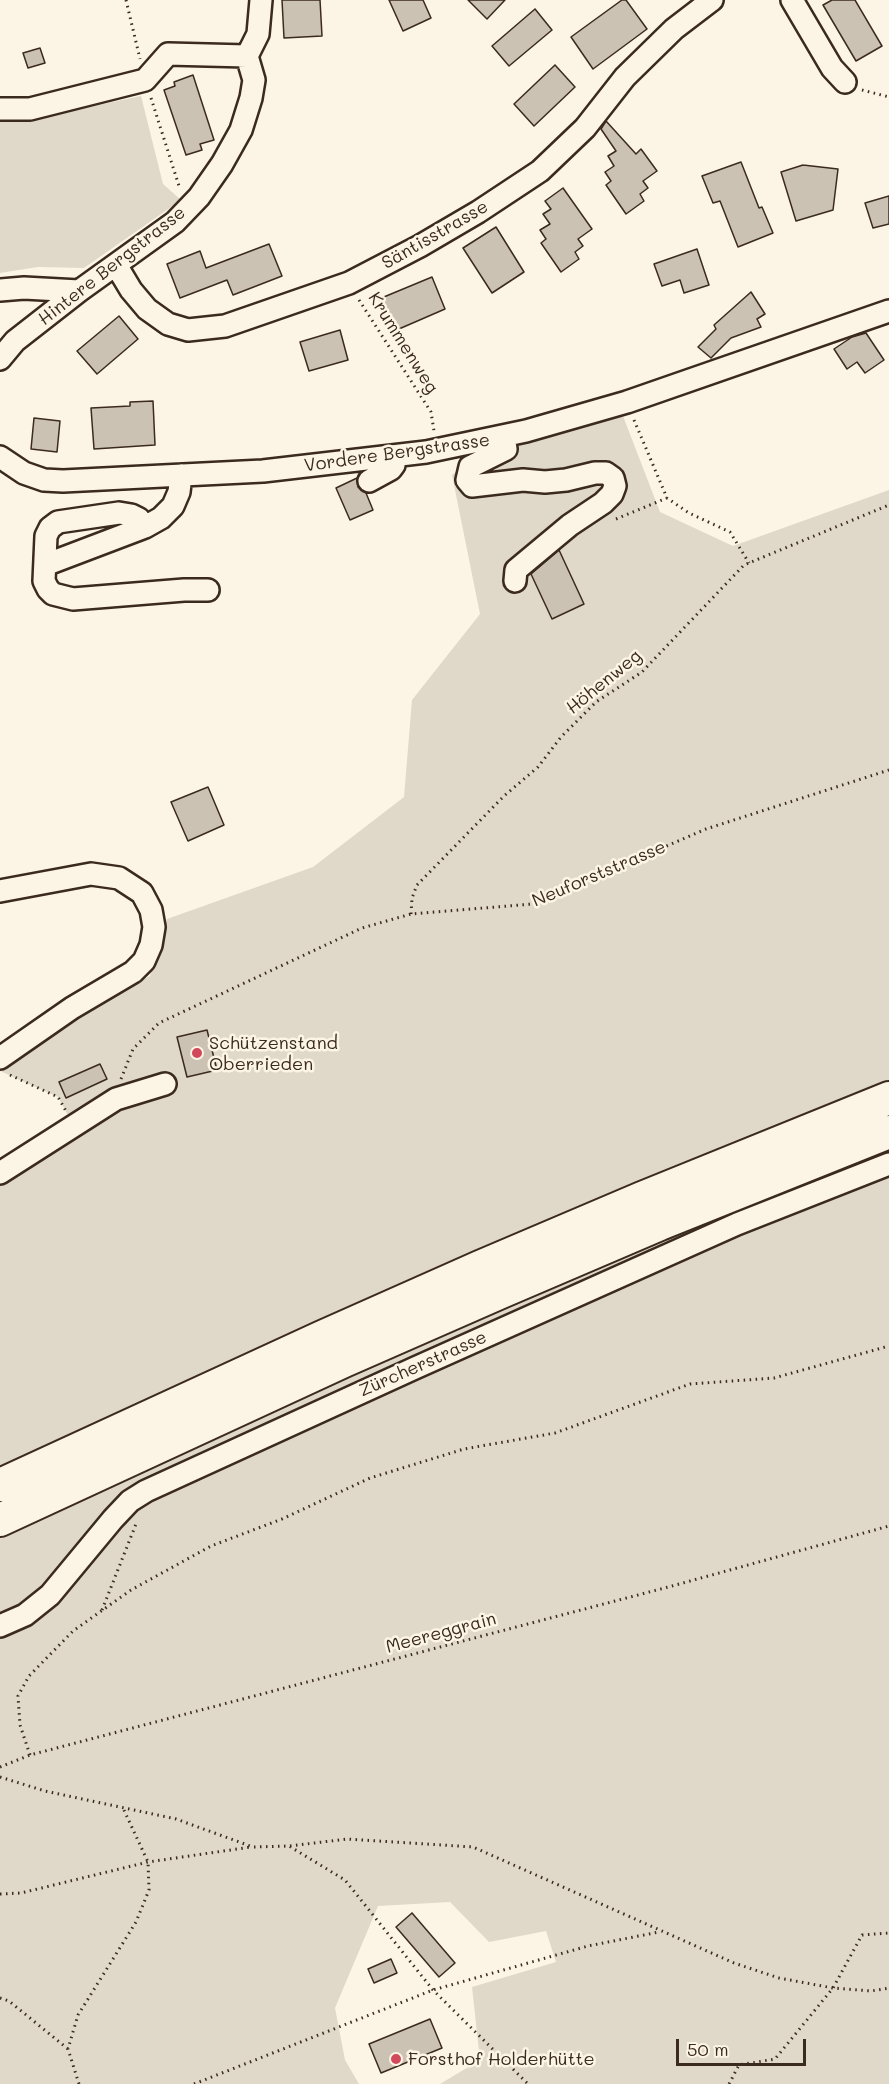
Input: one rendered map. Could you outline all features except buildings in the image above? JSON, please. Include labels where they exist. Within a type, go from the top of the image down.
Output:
[{"type":"highway","points":[[0,1485],[480,1267],[889,1098]]},
{"type":"highway","points":[[0,1520],[322,1371],[480,1302],[660,1224],[889,1132]]},
{"type":"street","points":[[0,109],[30,109],[146,80],[168,54],[247,56],[258,34],[261,0]]},
{"type":"street","name":"Säntisstrasse","points":[[116,266],[131,290],[147,309],[168,324],[188,330],[225,326],[349,283],[420,246],[478,212],[540,171],[585,128],[634,69],[674,29],[712,0]]},
{"type":"street","points":[[792,0],[832,68],[844,82]]},
{"type":"street","name":"Hintere Bergstrasse","points":[[0,359],[15,341],[175,222],[200,196],[222,164],[241,130],[254,80],[247,56]]},
{"type":"street","points":[[0,290],[24,288],[80,291]]},
{"type":"street","name":"Vordere Bergstrasse","points":[[0,457],[24,473],[44,480],[63,481],[263,471],[426,452],[504,437],[627,402],[889,311]]},
{"type":"street","points":[[504,437],[506,449],[470,467],[467,480],[472,486],[523,480],[545,482],[566,480],[606,473],[613,478],[615,486],[612,494],[603,503],[570,525],[516,570],[515,581]]},
{"type":"street","points":[[369,481],[391,469],[395,456]]},
{"type":"street","points":[[45,565],[145,527],[161,518],[173,506],[179,492],[181,475]]},
{"type":"street","points":[[145,527],[131,514],[119,513],[58,522],[46,536],[44,581],[48,589],[62,597],[73,599],[208,590]]},
{"type":"street","points":[[0,891],[91,874],[119,878],[142,893],[151,910],[154,927],[151,945],[144,961],[133,972],[72,1008],[5,1067]]},
{"type":"street","points":[[0,1173],[116,1100],[165,1084]]},
{"type":"street","name":"Zürcherstrasse","points":[[0,1626],[25,1616],[50,1595],[113,1519],[130,1501],[146,1491],[737,1224],[889,1164]]},
{"type":"path","points":[[126,0],[140,60]]},
{"type":"path","points":[[844,82],[863,91],[889,97]]},
{"type":"path","points":[[148,88],[179,186],[200,196]]},
{"type":"path","name":"Krummenweg","points":[[349,283],[372,323],[431,412],[434,432],[426,452]]},
{"type":"path","points":[[627,402],[668,498],[689,513],[730,532],[749,563]]},
{"type":"path","name":"Höhenweg","points":[[411,914],[412,898],[417,885],[504,796],[538,767],[561,737],[596,702],[642,672],[744,565],[889,505]]},
{"type":"path","name":"Neuforststrasse","points":[[116,1100],[120,1079],[134,1049],[159,1023],[362,928],[411,914],[532,904],[706,829],[889,770]]},
{"type":"path","points":[[5,1067],[58,1097]]},
{"type":"path","points":[[30,1755],[20,1725],[18,1696],[29,1676],[73,1631],[101,1611],[131,1590],[211,1546],[282,1519],[370,1478],[464,1449],[555,1433],[690,1384],[774,1378],[889,1346]]},
{"type":"path","points":[[101,1611],[129,1538],[143,1511],[146,1491]]},
{"type":"path","name":"Meereggrain","points":[[0,1767],[30,1755],[693,1581],[889,1526]]},
{"type":"path","points":[[0,1777],[45,1791],[176,1819],[253,1847]]},
{"type":"path","points":[[68,2049],[78,2015],[136,1922],[149,1890],[148,1862],[123,1807]]},
{"type":"path","points":[[0,1894],[21,1893],[148,1862],[253,1847],[289,1846],[347,1839],[472,1847],[734,1963],[779,1978],[833,1988],[871,1991],[889,1988]]},
{"type":"path","points":[[289,1846],[345,1881],[433,1990],[528,2084]]},
{"type":"path","points":[[194,2084],[433,1990],[588,1946],[661,1932]]},
{"type":"path","points":[[729,2084],[738,2065],[775,2059],[833,1988],[862,1935],[889,1933]]},
{"type":"path","points":[[0,1998],[9,2001],[68,2049],[79,2084]]},
{"type":"shaded area","points":[[141,96],[163,184],[181,200],[84,268],[38,267],[0,273],[0,122],[19,122]]},
{"type":"shaded area","points":[[623,416],[660,512],[733,546],[889,490],[889,2084],[440,2084],[480,2060],[472,1987],[556,1962],[546,1931],[489,1942],[450,1902],[378,1906],[335,2008],[345,2060],[359,2084],[0,2084],[0,1173],[74,1126],[58,1097],[0,1071],[0,1060],[150,976],[167,919],[313,867],[404,797],[412,700],[480,614],[452,475],[483,450]]},
{"type":"place","name":"Schützenstand Oberrieden","points":[[197,1053]]},
{"type":"place","name":"Forsthof Holderhütte","points":[[396,2059]]}]
